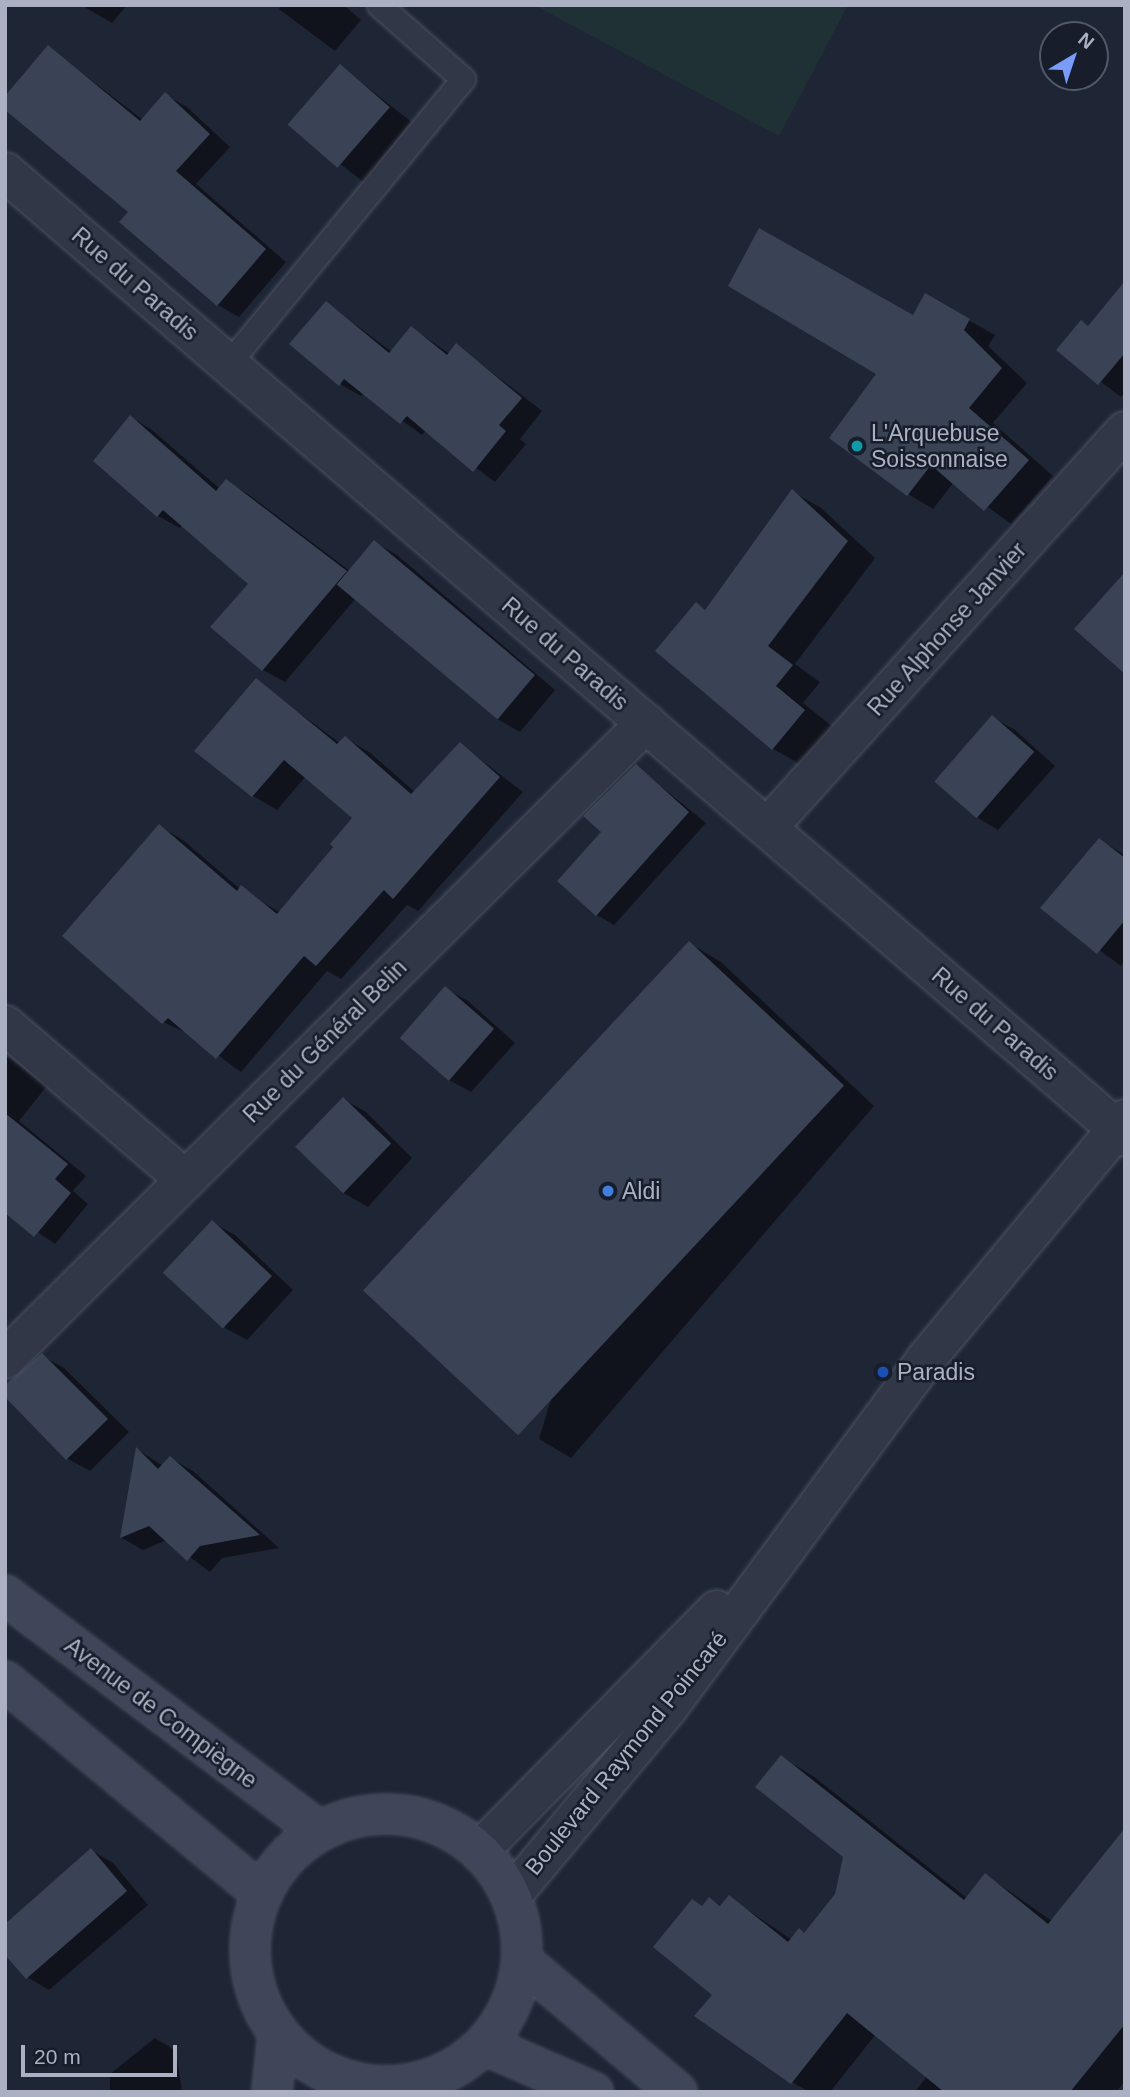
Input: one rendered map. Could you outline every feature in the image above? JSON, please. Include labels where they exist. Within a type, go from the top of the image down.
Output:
[{"type":"main road","name":"Avenue de Compiègne","points":[[5,1595],[318,1830]]},
{"type":"main road","points":[[5,1681],[261,1893]]},
{"type":"main road","points":[[402,1814],[443,1825],[480,1850],[512,1895],[522,1928],[523,1962],[511,2007],[485,2045],[452,2071],[413,2085],[369,2089],[320,2069],[278,2035],[255,1990],[249,1941],[261,1893],[285,1857],[318,1830],[358,1816],[402,1814]]},
{"type":"main road","points":[[523,1962],[677,2092]]},
{"type":"main road","points":[[272,2092],[278,2035]]},
{"type":"main road","points":[[485,2045],[593,2092]]},
{"type":"street","name":"Rue du Paradis","points":[[5,172],[1122,1128]]},
{"type":"street","name":"Rue Alphonse Janvier","points":[[768,827],[1125,432]]},
{"type":"street","name":"Rue du Général Belin","points":[[5,1359],[646,723]]},
{"type":"street","points":[[5,1025],[186,1180]]},
{"type":"street","name":"Boulevard Raymond Poincaré","points":[[512,1895],[668,1708],[926,1359],[1122,1128]]},
{"type":"street","name":"Boulevard Raymond Poincaré","points":[[480,1850],[641,1683],[789,1541]]},
{"type":"lane","points":[[228,364],[463,79],[379,5]]},
{"type":"shaded area","points":[[534,5],[848,5],[779,136]]},
{"type":"building","points":[[48,45],[140,121],[165,92],[210,134],[176,171],[266,249],[217,306],[119,222],[128,212],[5,110],[5,96]]},
{"type":"building","points":[[340,64],[390,107],[337,168],[288,124]]},
{"type":"building","points":[[759,228],[913,315],[925,293],[970,319],[964,330],[1002,368],[969,408],[1029,460],[984,511],[931,465],[907,496],[829,438],[876,374],[728,286]]},
{"type":"building","points":[[1125,281],[1125,353],[1098,385],[1056,350],[1081,320],[1088,326]]},
{"type":"building","points":[[326,301],[389,353],[411,326],[447,355],[456,343],[522,398],[499,425],[506,431],[473,472],[407,416],[400,424],[344,379],[339,386],[289,344]]},
{"type":"building","points":[[130,415],[216,491],[226,479],[347,571],[262,671],[210,627],[248,584],[163,510],[157,517],[93,461]]},
{"type":"building","points":[[792,489],[848,541],[768,646],[793,665],[776,686],[805,710],[772,750],[655,651],[696,602],[705,610]]},
{"type":"building","points":[[374,540],[535,675],[498,719],[337,584]]},
{"type":"building","points":[[1125,572],[1125,674],[1074,629]]},
{"type":"building","points":[[256,678],[337,744],[345,736],[411,794],[460,742],[500,777],[393,899],[384,890],[316,966],[304,956],[216,1059],[168,1018],[162,1024],[62,936],[159,824],[237,891],[241,885],[277,914],[333,847],[330,844],[352,818],[284,760],[252,797],[194,751]]},
{"type":"building","points":[[992,715],[1034,752],[977,818],[934,781]]},
{"type":"building","points":[[636,764],[689,812],[596,916],[557,881],[601,832],[583,816]]},
{"type":"building","points":[[1099,838],[1125,858],[1125,920],[1097,954],[1040,908]]},
{"type":"building","name":"Aldi","points":[[689,941],[844,1086],[518,1435],[363,1291]]},
{"type":"building","points":[[445,986],[494,1029],[449,1081],[400,1038]]},
{"type":"building","points":[[343,1097],[391,1144],[343,1193],[295,1147]]},
{"type":"building","points":[[5,1113],[68,1164],[55,1179],[71,1193],[34,1237],[5,1213]]},
{"type":"building","points":[[212,1220],[272,1276],[223,1329],[163,1273]]},
{"type":"building","points":[[42,1353],[108,1419],[66,1460],[5,1397],[5,1385]]},
{"type":"building","points":[[136,1447],[158,1469],[170,1456],[260,1535],[200,1546],[187,1561],[149,1526],[120,1538]]},
{"type":"building","points":[[781,1755],[964,1900],[985,1873],[1048,1924],[1125,1828],[1125,2024],[1070,2092],[944,2092],[847,2013],[791,2084],[694,2016],[712,1995],[653,1947],[692,1899],[702,1906],[709,1897],[720,1906],[729,1895],[788,1942],[799,1928],[804,1933],[835,1894],[843,1857],[755,1787]]},
{"type":"building","points":[[91,1848],[127,1891],[26,1979],[5,1955],[5,1924]]},
{"type":"place","name":"L'Arquebuse Soissonnaise","points":[[857,446]]},
{"type":"place","name":"Aldi","points":[[608,1191]]},
{"type":"place","name":"Paradis","points":[[883,1372]]}]
